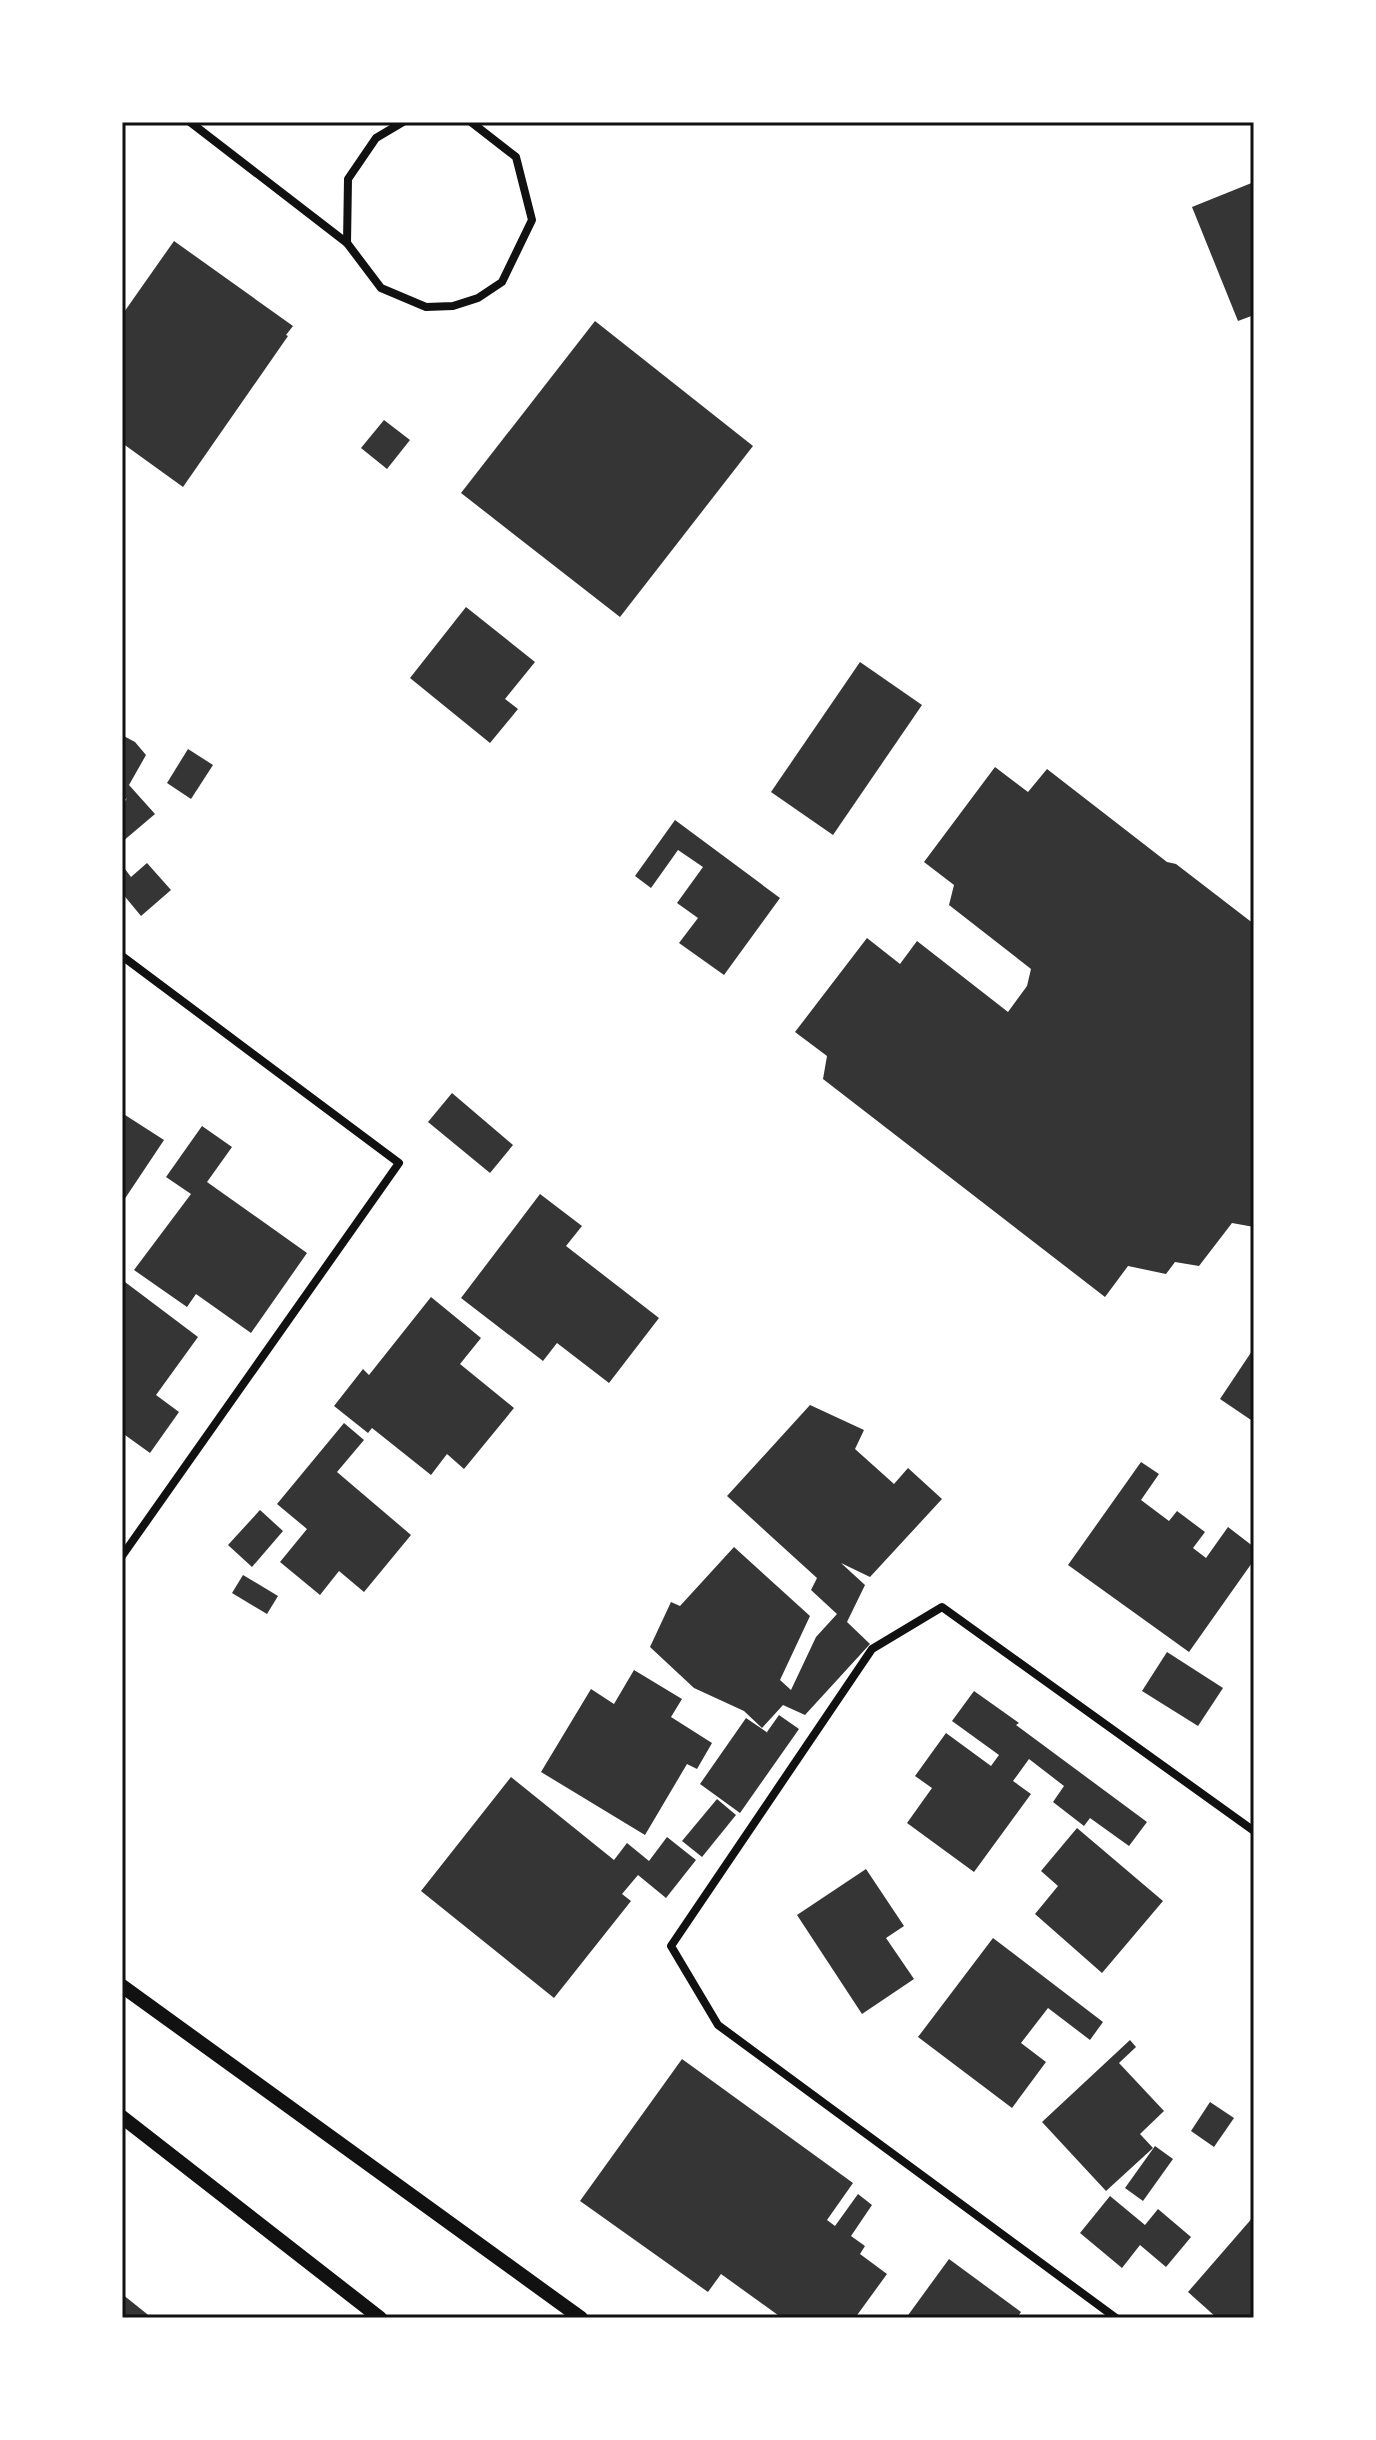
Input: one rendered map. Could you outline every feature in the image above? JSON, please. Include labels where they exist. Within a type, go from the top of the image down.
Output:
[{"type":"street","points":[[190,122],[347,243],[381,288],[426,307],[453,306],[478,298],[502,282],[532,220],[516,157],[471,122]]},
{"type":"street","points":[[347,243],[348,179],[376,138],[403,122]]},
{"type":"street","points":[[122,956],[399,1163],[122,1556]]},
{"type":"street","points":[[1116,2318],[718,2025],[671,1946],[872,1649],[942,1607],[1254,1831]]},
{"type":"street","points":[[122,1986],[581,2318]]},
{"type":"street","points":[[122,2117],[380,2318]]},
{"type":"building","points":[[1254,182],[1254,315],[1238,321],[1192,207]]},
{"type":"building","points":[[174,241],[293,326],[183,487],[122,443],[122,315]]},
{"type":"building","points":[[595,321],[753,446],[620,617],[461,493]]},
{"type":"building","points":[[384,420],[410,440],[387,469],[361,448]]},
{"type":"building","points":[[466,607],[535,662],[505,699],[518,709],[490,743],[410,678]]},
{"type":"building","points":[[860,662],[922,705],[833,835],[771,792]]},
{"type":"building","points":[[122,735],[135,742],[146,755],[129,785],[155,814],[122,842],[122,806],[127,798],[122,802]]},
{"type":"building","points":[[188,749],[213,765],[191,799],[167,783]]},
{"type":"building","points":[[995,767],[1028,792],[1047,769],[1167,862],[1176,864],[1254,924],[1254,1227],[1232,1223],[1199,1266],[1175,1262],[1166,1274],[1128,1266],[1105,1297],[823,1079],[827,1056],[795,1032],[867,938],[900,964],[917,941],[1008,1012],[1027,986],[1031,969],[949,905],[954,885],[924,862]]},
{"type":"building","points":[[675,820],[780,898],[724,975],[679,943],[698,918],[677,903],[703,867],[678,850],[651,888],[635,876]]},
{"type":"building","points":[[147,863],[171,890],[141,916],[122,893],[122,865],[131,877]]},
{"type":"building","points":[[452,1093],[513,1145],[490,1173],[428,1122]]},
{"type":"building","points":[[122,1113],[164,1140],[122,1203]]},
{"type":"building","points":[[202,1126],[232,1147],[207,1182],[307,1253],[251,1333],[196,1294],[187,1307],[134,1270],[191,1194],[166,1177]]},
{"type":"building","points":[[540,1194],[582,1226],[566,1246],[659,1318],[609,1383],[557,1343],[543,1361],[461,1298]]},
{"type":"building","points":[[125,1282],[198,1337],[156,1395],[179,1412],[150,1453],[125,1435],[122,1442],[122,1286]]},
{"type":"building","points":[[431,1297],[481,1338],[460,1364],[514,1408],[464,1469],[447,1454],[431,1475],[372,1428],[368,1433],[334,1406],[363,1369],[369,1375]]},
{"type":"building","points":[[1254,1348],[1254,1422],[1220,1399]]},
{"type":"building","points":[[810,1405],[864,1430],[855,1449],[894,1484],[908,1468],[942,1499],[870,1577],[841,1563],[865,1585],[847,1622],[870,1644],[805,1715],[783,1705],[762,1728],[744,1711],[694,1688],[650,1647],[671,1602],[680,1606],[734,1547],[810,1616],[780,1680],[791,1690],[816,1637],[837,1614],[811,1590],[817,1578],[727,1496]]},
{"type":"building","points":[[344,1423],[364,1440],[337,1472],[411,1535],[364,1592],[339,1571],[320,1595],[280,1562],[307,1529],[277,1504]]},
{"type":"building","points":[[1141,1462],[1159,1474],[1141,1500],[1169,1521],[1177,1511],[1205,1532],[1193,1548],[1206,1558],[1228,1527],[1254,1547],[1254,1560],[1189,1652],[1068,1565]]},
{"type":"building","points":[[260,1510],[283,1531],[252,1567],[228,1545]]},
{"type":"building","points":[[243,1575],[278,1596],[267,1614],[232,1593]]},
{"type":"building","points":[[1167,1652],[1223,1688],[1198,1726],[1142,1691]]},
{"type":"building","points":[[634,1670],[682,1699],[671,1717],[712,1743],[697,1769],[687,1764],[645,1835],[541,1772],[591,1689],[614,1704]]},
{"type":"building","points":[[974,1691],[1147,1822],[1129,1846],[1090,1818],[1084,1826],[1053,1802],[1064,1786],[1029,1759],[1013,1781],[1031,1794],[974,1872],[907,1823],[932,1788],[915,1776],[946,1733],[991,1766],[999,1755],[952,1721]]},
{"type":"building","points":[[779,1715],[799,1729],[740,1813],[700,1784],[746,1718],[768,1733]]},
{"type":"building","points":[[511,1777],[614,1860],[627,1843],[649,1861],[667,1837],[696,1860],[666,1898],[638,1875],[622,1894],[631,1901],[554,1998],[421,1891]]},
{"type":"building","points":[[717,1799],[736,1815],[702,1857],[682,1841]]},
{"type":"building","points":[[1077,1828],[1163,1901],[1102,1973],[1035,1914],[1058,1886],[1041,1871]]},
{"type":"building","points":[[866,1869],[904,1926],[886,1938],[914,1979],[862,2014],[797,1915]]},
{"type":"building","points":[[993,1938],[1103,2022],[1090,2040],[1048,2008],[1021,2043],[1046,2062],[1012,2108],[918,2037]]},
{"type":"building","points":[[1130,2040],[1136,2047],[1119,2063],[1164,2111],[1140,2134],[1153,2148],[1106,2191],[1042,2122]]},
{"type":"building","points":[[682,2059],[853,2183],[827,2220],[835,2226],[858,2194],[872,2205],[851,2236],[865,2246],[860,2254],[887,2274],[855,2318],[782,2318],[721,2274],[708,2292],[580,2201]]},
{"type":"building","points":[[1210,2102],[1234,2118],[1214,2147],[1191,2131]]},
{"type":"building","points":[[1155,2146],[1173,2159],[1143,2201],[1125,2188]]},
{"type":"building","points":[[1110,2196],[1145,2225],[1158,2209],[1191,2237],[1166,2267],[1140,2245],[1122,2268],[1080,2233]]},
{"type":"building","points":[[1254,2216],[1254,2318],[1217,2318],[1188,2292]]},
{"type":"building","points":[[949,2259],[1021,2312],[1017,2318],[906,2318]]},
{"type":"building","points":[[122,2294],[152,2318],[122,2318]]}]
